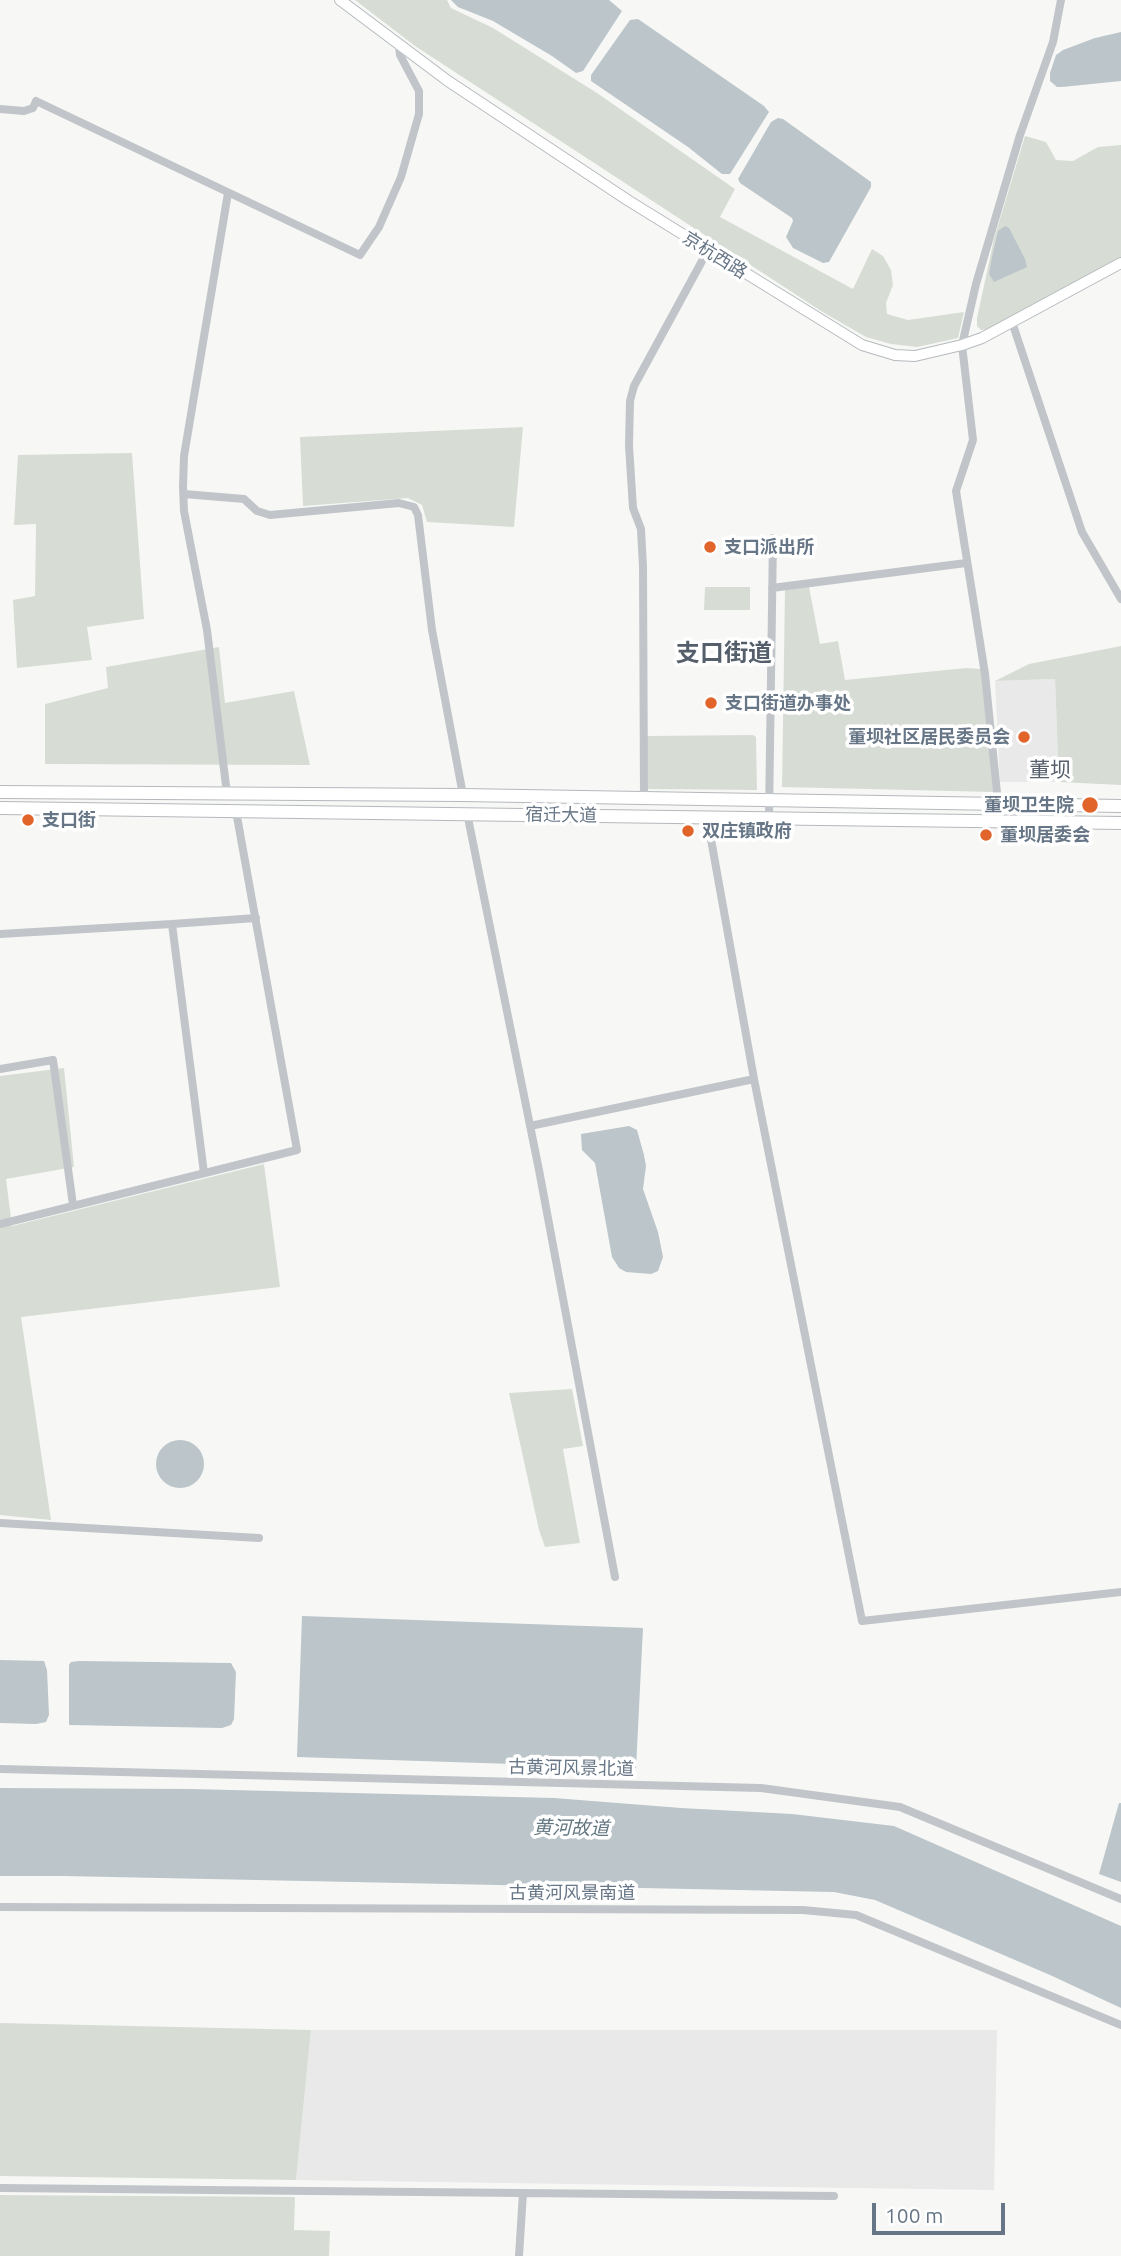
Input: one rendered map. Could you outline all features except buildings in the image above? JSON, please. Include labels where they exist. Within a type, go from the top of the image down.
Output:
[{"type":"main road","name":"京杭西路","points":[[340,0],[399,46],[629,201],[862,345],[895,355],[915,356],[962,345],[982,338],[1121,263]]},
{"type":"main road","name":"宿迁大道","points":[[0,792],[463,795],[1121,806]]},
{"type":"main road","name":"宿迁大道","points":[[0,808],[1121,823]]},
{"type":"street","points":[[998,803],[985,674],[956,491],[973,440],[962,345],[976,284],[1020,135],[1053,42],[1060,0]]},
{"type":"street","points":[[0,109],[24,111],[33,108],[36,101],[360,255],[379,227],[401,177],[421,105],[419,91],[400,55],[399,46]]},
{"type":"street","points":[[227,794],[207,630],[184,511],[184,456],[228,193]]},
{"type":"street","points":[[644,798],[643,567],[641,529],[633,508],[628,428],[630,401],[634,386],[708,250]]},
{"type":"street","points":[[1012,322],[1082,533],[1121,599]]},
{"type":"street","points":[[184,494],[244,499],[257,511],[270,515],[399,503],[414,507],[418,515],[432,630],[463,795]]},
{"type":"street","points":[[769,817],[773,538]]},
{"type":"street","points":[[772,588],[966,563]]},
{"type":"street","points":[[0,1223],[297,1150],[236,811]]},
{"type":"street","points":[[467,813],[530,1126],[615,1577]]},
{"type":"street","points":[[707,817],[754,1079],[862,1621],[1121,1592]]},
{"type":"street","points":[[0,934],[256,918]]},
{"type":"street","points":[[172,924],[204,1173]]},
{"type":"street","points":[[0,1069],[53,1060],[73,1205]]},
{"type":"street","points":[[530,1126],[754,1079]]},
{"type":"street","points":[[0,1523],[259,1538]]},
{"type":"street","name":"古黄河风景北道","points":[[0,1769],[761,1788],[900,1807],[1121,1899]]},
{"type":"street","name":"古黄河风景南道","points":[[0,1907],[803,1909],[856,1915],[1121,2025]]},
{"type":"street","points":[[0,2188],[834,2196]]},
{"type":"street","points":[[519,2256],[523,2193]]},
{"type":"shaded area","points":[[355,0],[447,0],[451,8],[493,28],[597,93],[735,189],[720,217],[853,289],[872,249],[883,256],[891,270],[893,285],[886,303],[887,314],[908,320],[964,312],[958,338],[917,347],[866,337],[821,311],[415,46]]},
{"type":"shaded area","points":[[1025,136],[1046,142],[1056,160],[1073,161],[1098,147],[1121,145],[1121,259],[990,329],[981,330],[977,326],[977,318],[994,239]]},
{"type":"shaded area","points":[[523,427],[514,527],[427,522],[422,505],[408,498],[303,506],[300,437]]},
{"type":"shaded area","points":[[132,453],[144,619],[87,627],[92,660],[17,668],[13,600],[35,596],[36,524],[14,525],[18,455]]},
{"type":"shaded area","points":[[705,587],[750,587],[750,610],[704,610]]},
{"type":"shaded area","points":[[809,587],[820,644],[838,641],[845,680],[966,668],[981,669],[993,792],[782,787],[785,590]]},
{"type":"shaded area","points":[[1121,646],[1121,785],[1059,782],[1055,679],[995,681],[1029,664]]},
{"type":"shaded area","points":[[219,647],[225,703],[294,691],[310,765],[45,764],[45,704],[108,688],[106,667]]},
{"type":"shaded area","points":[[1055,679],[1059,782],[1000,782],[995,681]]},
{"type":"shaded area","points":[[646,736],[756,737],[757,790],[648,789]]},
{"type":"shaded area","points":[[64,1068],[74,1167],[6,1179],[12,1226],[264,1164],[280,1287],[21,1317],[51,1520],[0,1515],[0,1076]]},
{"type":"shaded area","points":[[572,1389],[583,1446],[563,1449],[580,1543],[545,1547],[509,1393]]},
{"type":"shaded area","points":[[0,2023],[311,2030],[296,2180],[0,2176]]},
{"type":"shaded area","points":[[311,2030],[997,2030],[994,2190],[296,2180]]},
{"type":"shaded area","points":[[0,2195],[295,2197],[294,2230],[330,2231],[329,2256],[0,2256]]},
{"type":"water","points":[[451,0],[609,0],[622,11],[583,71],[576,73],[493,21],[458,7]]},
{"type":"water","points":[[638,19],[769,112],[730,174],[722,174],[688,147],[591,81],[591,75],[630,20]]},
{"type":"water","points":[[1121,32],[1121,81],[1057,87],[1050,81],[1056,55],[1063,50]]},
{"type":"water","points":[[778,118],[871,182],[871,187],[829,262],[823,263],[793,248],[786,237],[792,218],[738,179],[771,122]]},
{"type":"water","points":[[1005,226],[1009,228],[1027,267],[994,282],[989,274],[992,257],[998,231]]},
{"type":"water","points":[[629,1126],[637,1130],[644,1155],[646,1166],[643,1189],[658,1232],[663,1257],[658,1271],[651,1274],[626,1272],[619,1268],[612,1257],[595,1163],[582,1150],[581,1134]]},
{"type":"water","points":[[180,1440],[197,1447],[204,1464],[197,1481],[180,1488],[163,1481],[156,1464],[163,1447]]},
{"type":"water","points":[[302,1616],[643,1628],[636,1768],[297,1757]]},
{"type":"water","points":[[0,1660],[44,1661],[47,1670],[49,1715],[46,1722],[0,1723]]},
{"type":"water","points":[[79,1661],[231,1663],[236,1672],[234,1719],[231,1725],[222,1728],[69,1725],[69,1665]]},
{"type":"water","name":"黄河故道","points":[[0,1788],[191,1789],[554,1798],[792,1814],[894,1826],[1121,1926],[1121,2008],[875,1900],[834,1892],[0,1876]]},
{"type":"water","points":[[1121,1803],[1121,1882],[1099,1874]]},
{"type":"place","name":"支口派出所","points":[[710,547]]},
{"type":"place","name":"支口街道办事处","points":[[711,703]]},
{"type":"place","name":"董坝社区居民委员会","points":[[1024,737]]},
{"type":"place","name":"董坝卫生院","points":[[1090,805]]},
{"type":"place","name":"支口街","points":[[28,820]]},
{"type":"place","name":"双庄镇政府","points":[[688,831]]},
{"type":"place","name":"董坝居委会","points":[[986,835]]},
{"type":"district","name":"支口街道","points":[[724,653]]},
{"type":"district","name":"董坝","points":[[1050,770]]}]
